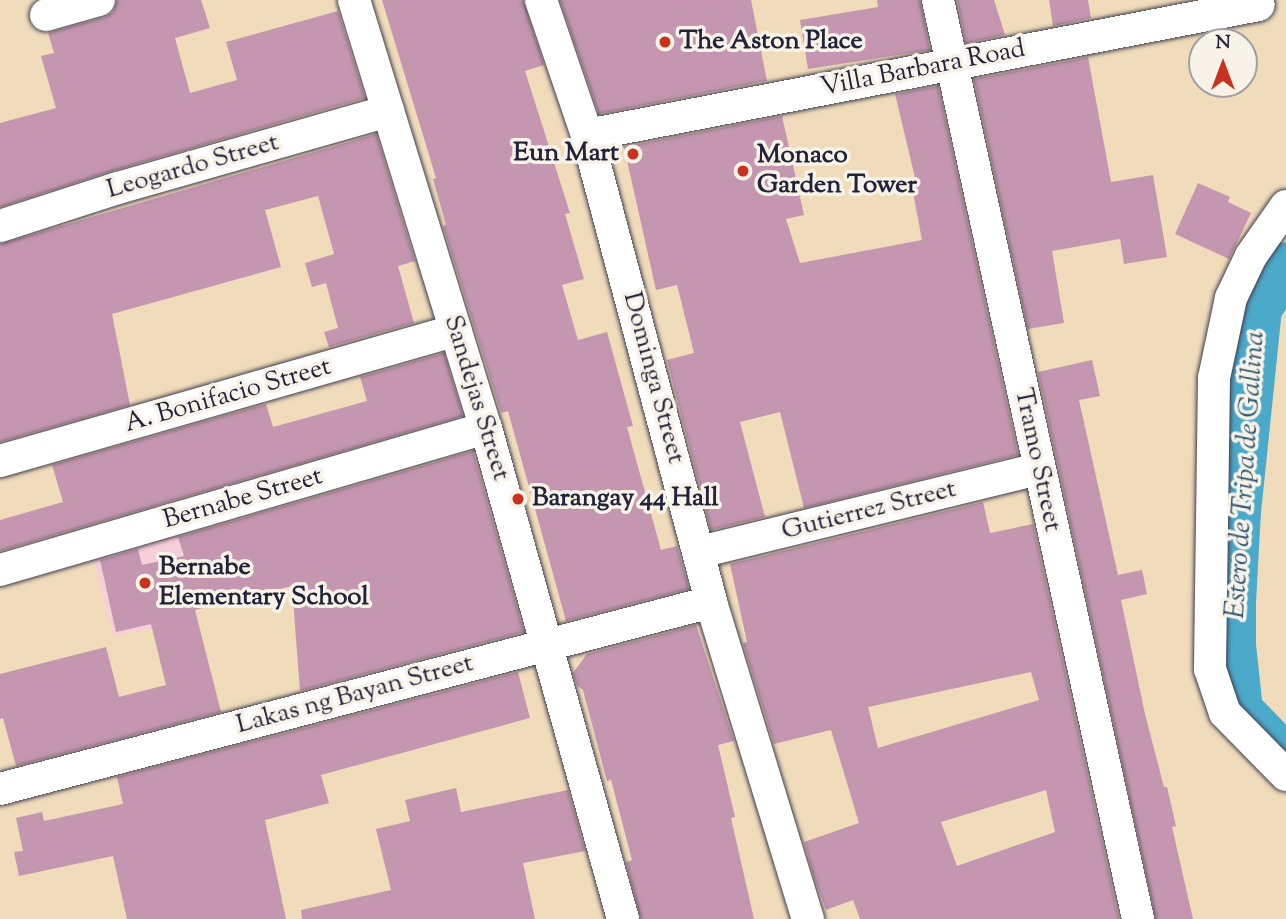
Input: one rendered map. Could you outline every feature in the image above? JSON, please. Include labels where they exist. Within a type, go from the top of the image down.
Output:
[{"type":"street","points":[[46,15],[99,0]]},
{"type":"street","name":"Sandejas Street","points":[[354,0],[486,428],[623,919]]},
{"type":"street","name":"Dominga Street","points":[[541,0],[587,135],[700,552],[711,602],[808,919]]},
{"type":"street","name":"Tramo Street","points":[[939,0],[1139,919]]},
{"type":"street","name":"Villa Barbara Road","points":[[587,135],[1259,5]]},
{"type":"street","name":"Leogardo Street","points":[[0,226],[118,188],[388,111]]},
{"type":"street","points":[[1286,206],[1251,256],[1231,298],[1214,378],[1210,669],[1216,695],[1225,713],[1286,775]]},
{"type":"street","name":"A. Bonifacio Street","points":[[0,461],[456,330]]},
{"type":"street","name":"Bernabe Street","points":[[0,570],[486,428]]},
{"type":"street","name":"Gutierrez Street","points":[[700,552],[1039,469]]},
{"type":"street","name":"Lakas ng Bayan Street","points":[[0,789],[711,602]]},
{"type":"shaded area","name":"Bernabe Elementary School","points":[[177,524],[197,620],[114,636],[90,547]]},
{"type":"building","points":[[117,0],[201,0],[210,28],[175,38],[190,93],[237,80],[226,42],[338,11],[365,98],[112,171],[0,207],[0,123],[56,108],[41,56],[54,53],[48,33],[105,17],[113,12]]},
{"type":"building","points":[[382,0],[523,0],[544,65],[525,71],[570,213],[565,214],[584,279],[562,285],[578,340],[607,332],[633,426],[627,427],[661,550],[677,546],[689,589],[566,621],[508,411],[501,413],[443,226],[446,225],[433,179],[436,178]]},
{"type":"building","name":"The Aston Place","points":[[560,0],[751,0],[767,81],[599,114]]},
{"type":"building","points":[[877,0],[920,0],[930,50],[808,69],[800,20],[878,7]]},
{"type":"building","points":[[957,0],[994,0],[1005,35],[966,43]]},
{"type":"building","points":[[1049,0],[1088,0],[1091,18],[1053,26]]},
{"type":"building","points":[[1088,57],[1111,182],[1153,175],[1167,257],[1124,264],[1120,239],[1052,251],[1064,323],[1028,329],[974,79]]},
{"type":"building","points":[[938,86],[1018,455],[804,508],[780,412],[740,422],[765,517],[711,530],[667,360],[694,353],[677,285],[656,290],[624,147],[782,116],[804,215],[786,219],[800,263],[922,240],[912,187],[917,186],[895,94]]},
{"type":"building","points":[[376,134],[415,261],[398,266],[414,323],[329,347],[324,332],[338,328],[326,283],[312,287],[305,263],[334,254],[318,196],[265,210],[281,267],[112,314],[130,405],[0,442],[0,244]]},
{"type":"building","points":[[1198,183],[1230,197],[1228,202],[1251,213],[1229,259],[1175,234]]},
{"type":"building","points":[[444,353],[463,416],[0,551],[0,520],[63,502],[52,465],[266,404],[273,427],[367,401],[360,377]]},
{"type":"building","points":[[1092,360],[1100,396],[1079,400],[1118,575],[1142,570],[1147,594],[1121,600],[1145,714],[1176,826],[1172,827],[1193,919],[1156,919],[1038,372]]},
{"type":"building","points":[[473,451],[524,632],[300,691],[292,586],[195,610],[221,712],[16,766],[3,718],[0,719],[0,674],[106,647],[119,697],[166,685],[151,624],[116,632],[100,560],[138,549],[142,565],[184,556],[178,537]]},
{"type":"building","points":[[983,502],[990,533],[1033,524],[1119,919],[860,919],[853,900],[826,910],[804,842],[859,823],[831,730],[774,744],[743,643],[747,642],[730,564]],"holes":[[[1031,672],[1039,700],[878,748],[868,707]],[[1046,790],[1055,832],[957,866],[941,822]]]},
{"type":"building","points":[[696,625],[734,741],[718,745],[754,919],[641,919],[626,862],[632,860],[611,780],[607,781],[583,690],[577,685],[573,673],[587,654]]},
{"type":"building","points":[[518,672],[530,718],[321,775],[329,803],[265,820],[286,919],[127,919],[113,856],[19,876],[14,852],[23,851],[16,818],[42,812],[44,821],[123,804],[117,777]]},
{"type":"building","points":[[456,788],[461,812],[568,790],[585,851],[523,863],[535,919],[302,919],[301,910],[391,890],[376,829],[410,821],[405,800]]},
{"type":"waterway","name":"Estero de Tripa de Gallina","points":[[1281,753],[1239,710],[1232,644],[1232,602],[1237,511],[1258,308],[1286,265]]},
{"type":"place","name":"The Aston Place","points":[[665,42]]},
{"type":"place","name":"Eun Mart","points":[[633,154]]},
{"type":"place","name":"Monaco Garden Tower","points":[[743,171]]},
{"type":"place","name":"Barangay 44 Hall","points":[[518,499]]},
{"type":"place","name":"Bernabe Elementary School","points":[[145,583]]}]
